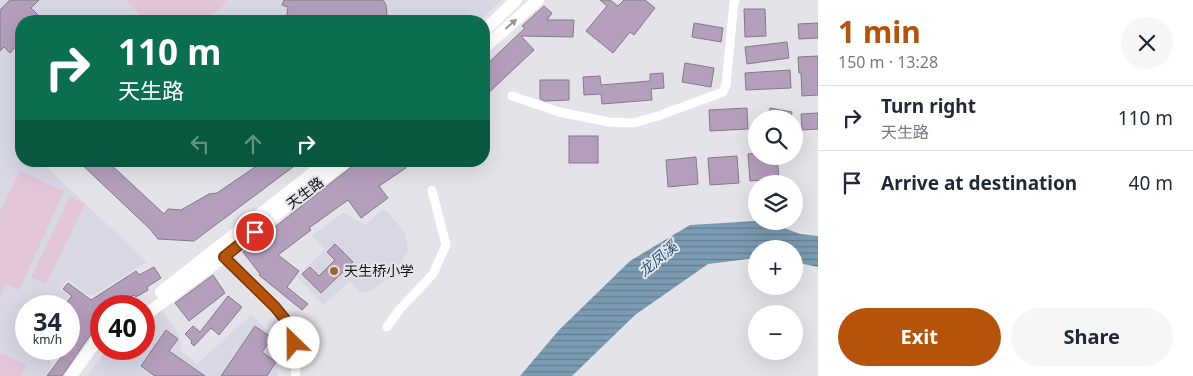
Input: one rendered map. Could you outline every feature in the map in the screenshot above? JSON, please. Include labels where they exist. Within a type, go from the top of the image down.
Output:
[{"type":"highway","points":[[490,25],[516,0]]},
{"type":"highway","points":[[490,43],[538,0]]},
{"type":"highway","name":"天生路","points":[[155,307],[321,167]]},
{"type":"highway","name":"天生路","points":[[155,297],[286,207],[339,167]]},
{"type":"highway","points":[[70,376],[90,349]]},
{"type":"highway","points":[[80,376],[92,360]]},
{"type":"street","points":[[512,96],[559,112],[609,122],[633,123],[658,116],[723,92],[726,85],[735,0]]},
{"type":"street","points":[[387,327],[400,309],[433,274],[446,245],[432,190]]},
{"type":"street","points":[[220,253],[284,318],[294,343],[296,357],[295,376]]},
{"type":"shaded area","points":[[0,0],[502,0],[486,15],[15,15],[15,167],[46,167],[147,262],[93,295],[86,295],[68,279],[60,289],[69,295],[15,295],[15,360],[50,360],[51,368],[47,376],[0,376]]},
{"type":"shaded area","points":[[126,0],[228,0],[212,15],[140,15]]},
{"type":"shaded area","points":[[20,171],[64,191],[19,290],[6,284],[0,297],[0,212]]},
{"type":"shaded area","points":[[70,197],[85,204],[46,284],[31,277]]},
{"type":"shaded area","points":[[382,209],[389,213],[405,234],[408,250],[394,274],[371,291],[361,293],[350,281],[323,305],[297,277],[325,249],[312,236],[343,213],[366,225]]},
{"type":"shaded area","points":[[160,307],[178,333],[181,344],[180,350],[197,364],[251,315],[273,336],[278,346],[279,362],[277,376],[87,376],[99,360],[155,360],[155,310]]},
{"type":"shaded area","points":[[0,353],[26,365],[21,376],[0,376]]},
{"type":"water","name":"龙凤溪","points":[[748,221],[748,230],[790,230],[800,234],[818,236],[818,267],[803,264],[803,240],[748,240],[748,259],[708,264],[635,315],[572,376],[520,376],[559,330],[630,261],[690,225]]},
{"type":"building","points":[[10,0],[39,0],[31,8],[38,15],[15,15],[15,48],[10,53],[4,47],[0,51],[0,10]]},
{"type":"building","points":[[284,0],[383,0],[386,5],[387,15],[287,15],[288,7],[282,5]]},
{"type":"building","points":[[600,0],[610,0],[618,6],[624,0],[645,0],[655,8],[634,35],[630,32],[613,53],[586,31],[607,6]]},
{"type":"building","points":[[544,6],[552,13],[547,20],[574,20],[573,37],[521,36],[534,50],[490,91],[490,61],[525,28],[522,26]]},
{"type":"building","points":[[744,9],[765,9],[766,36],[745,37]]},
{"type":"building","points":[[694,23],[723,28],[721,42],[692,37]]},
{"type":"building","points":[[818,23],[818,38],[799,39],[798,24]]},
{"type":"building","points":[[787,42],[789,58],[747,64],[745,47]]},
{"type":"building","points":[[818,56],[818,95],[802,96],[798,57]]},
{"type":"building","points":[[685,63],[714,68],[711,87],[682,82]]},
{"type":"building","points":[[790,70],[791,88],[746,90],[745,73]]},
{"type":"building","points":[[663,73],[664,88],[651,89],[652,100],[602,104],[601,94],[584,95],[583,77],[600,76],[601,85],[650,81],[650,74]]},
{"type":"building","points":[[540,80],[569,80],[569,100],[545,101],[540,99]]},
{"type":"building","points":[[747,108],[748,129],[710,131],[709,110]]},
{"type":"building","points":[[818,113],[818,129],[803,130],[803,114]]},
{"type":"building","points":[[569,136],[598,136],[598,163],[569,163]]},
{"type":"building","points":[[737,156],[739,183],[710,185],[708,158]]},
{"type":"building","points":[[696,157],[698,184],[668,187],[666,160]]},
{"type":"building","points":[[749,165],[778,165],[779,175],[750,175]]},
{"type":"building","points":[[84,167],[113,167],[164,214],[168,209],[181,210],[209,194],[217,193],[255,167],[293,167],[194,241],[158,239],[150,229]]},
{"type":"building","points":[[351,167],[406,168],[379,186],[388,198],[361,218],[348,200],[309,228],[311,230],[278,255],[299,271],[287,287],[308,304],[302,310],[259,275],[243,252]]},
{"type":"building","name":"天生桥小学","points":[[335,244],[353,262],[321,293],[302,274],[310,267],[319,276],[335,260],[327,252]]},
{"type":"building","points":[[154,267],[161,278],[147,287],[148,290],[139,295],[99,295],[136,271],[139,275]]},
{"type":"building","points":[[213,275],[225,293],[189,321],[175,303]]},
{"type":"building","points":[[68,283],[90,299],[90,336],[80,350],[80,295],[71,295],[63,289]]},
{"type":"building","points":[[228,296],[242,307],[219,335],[211,328],[194,346],[185,334],[193,326],[200,332]]},
{"type":"building","points":[[255,326],[272,338],[262,352],[276,362],[267,376],[221,376]]},
{"type":"building","points":[[166,330],[178,339],[169,351],[205,376],[155,376],[141,366],[145,360],[155,360],[155,346]]},
{"type":"building","points":[[59,360],[73,360],[62,376],[47,376]]},
{"type":"place","name":"天生桥小学","points":[[334,271]]},
{"type":"route","points":[[255,232],[224,257],[284,318],[294,343]]}]
